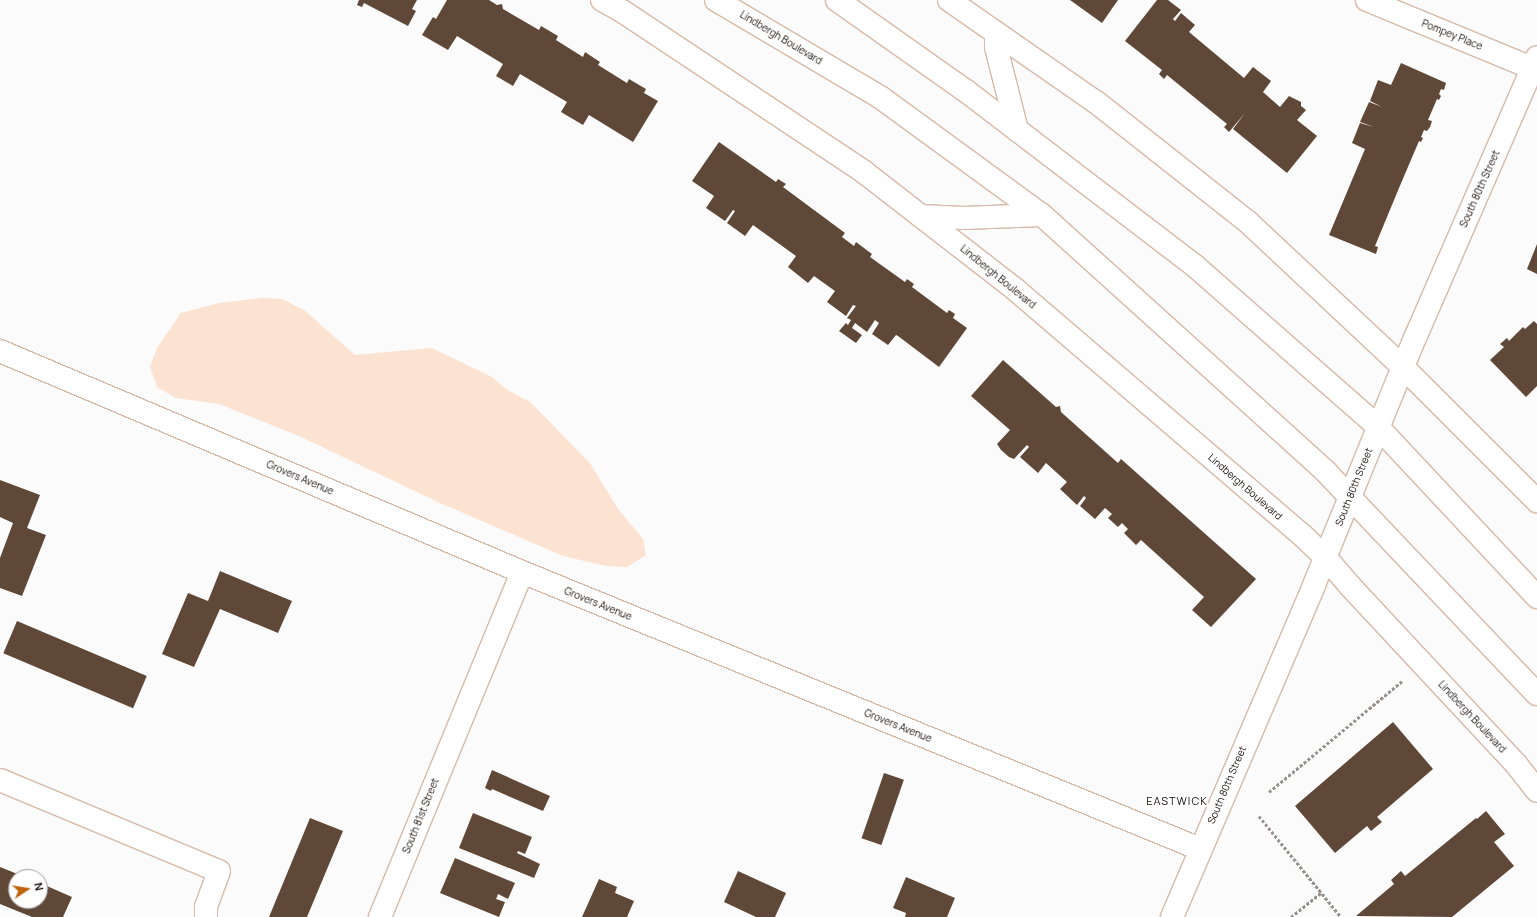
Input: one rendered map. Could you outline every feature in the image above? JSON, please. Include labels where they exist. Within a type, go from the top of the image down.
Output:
[{"type":"street","name":"Lindbergh Boulevard","points":[[602,0],[622,11],[864,172],[1016,290],[1301,534],[1325,557],[1350,586],[1516,764],[1537,791]]},
{"type":"street","name":"Lindbergh Boulevard","points":[[716,0],[880,97],[1042,215],[1326,472],[1537,694]]},
{"type":"street","points":[[837,0],[966,92],[1195,266],[1378,427],[1537,597]]},
{"type":"street","points":[[949,0],[1096,102],[1249,223],[1403,367],[1537,502]]},
{"type":"street","name":"Pompey Place","points":[[1367,0],[1536,65]]},
{"type":"street","points":[[996,33],[996,47],[1017,130]]},
{"type":"street","name":"South 80th Street","points":[[1172,917],[1325,557],[1403,367],[1536,65]]},
{"type":"street","points":[[921,216],[964,218],[1042,215]]},
{"type":"street","name":"Grovers Avenue","points":[[0,351],[522,572],[1200,849]]},
{"type":"street","name":"South 81st Street","points":[[382,916],[462,716],[522,572]]},
{"type":"street","points":[[0,780],[219,871],[206,907],[206,917]]},
{"type":"path","points":[[1269,792],[1402,681]]},
{"type":"path","points":[[1259,816],[1341,917]]},
{"type":"path","points":[[1291,917],[1321,893]]},
{"type":"shaded area","points":[[262,298],[282,299],[304,310],[355,355],[432,348],[492,377],[509,391],[530,402],[590,463],[618,509],[643,539],[646,555],[627,567],[606,566],[563,556],[440,503],[299,436],[219,404],[176,398],[157,387],[150,367],[157,348],[181,313],[219,303]]},
{"type":"building","points":[[359,0],[417,0],[412,9],[416,11],[408,26],[364,3],[362,7],[357,5]]},
{"type":"building","points":[[447,0],[489,0],[497,5],[502,4],[503,9],[539,30],[541,26],[558,36],[556,40],[583,57],[585,52],[600,62],[598,65],[627,83],[629,79],[646,89],[644,93],[658,101],[633,142],[589,115],[583,125],[561,112],[567,102],[520,74],[513,86],[496,76],[503,64],[457,36],[448,50],[422,35],[433,17],[436,19]]},
{"type":"building","points":[[1070,0],[1118,0],[1102,23]]},
{"type":"building","points":[[1157,0],[1168,0],[1181,10],[1173,19],[1175,21],[1181,13],[1195,25],[1189,32],[1244,78],[1253,67],[1271,81],[1263,92],[1280,107],[1289,96],[1301,102],[1301,106],[1306,110],[1297,120],[1317,136],[1287,173],[1233,129],[1245,113],[1229,132],[1224,127],[1227,124],[1167,75],[1164,79],[1159,74],[1162,70],[1125,41]]},
{"type":"building","points":[[1401,63],[1446,83],[1444,90],[1441,89],[1439,94],[1441,96],[1439,100],[1437,99],[1428,120],[1432,121],[1430,127],[1427,131],[1424,130],[1421,137],[1423,138],[1421,142],[1419,141],[1375,246],[1378,247],[1376,254],[1329,235],[1365,149],[1352,143],[1360,123],[1374,127],[1360,122],[1369,102],[1382,107],[1370,101],[1378,80],[1391,85]]},
{"type":"building","points":[[719,142],[776,182],[778,179],[786,184],[783,187],[845,233],[842,237],[854,246],[856,242],[872,254],[870,257],[905,282],[907,279],[914,284],[912,287],[947,313],[949,310],[955,314],[953,318],[967,328],[939,367],[896,335],[888,345],[872,334],[879,323],[875,320],[867,332],[855,323],[852,328],[862,335],[856,343],[839,331],[846,323],[848,325],[851,320],[847,318],[856,306],[853,305],[846,316],[827,302],[835,291],[814,276],[808,283],[788,267],[796,256],[753,225],[745,236],[727,223],[735,211],[733,210],[725,221],[706,208],[714,196],[692,181]]},
{"type":"building","points":[[1537,244],[1537,274],[1527,269]]},
{"type":"building","points":[[1534,321],[1537,324],[1537,386],[1526,397],[1490,360],[1504,347],[1500,344],[1507,338],[1509,341],[1523,327],[1525,329]]},
{"type":"building","points":[[1003,360],[1056,407],[1060,406],[1061,412],[1118,463],[1121,459],[1256,579],[1211,627],[1192,610],[1204,597],[1141,540],[1136,545],[1124,533],[1128,529],[1122,523],[1118,527],[1108,518],[1112,514],[1105,508],[1095,519],[1080,506],[1086,498],[1084,496],[1077,505],[1060,489],[1067,482],[1046,463],[1038,473],[1020,457],[1029,447],[1027,445],[1014,459],[1009,457],[1001,450],[997,444],[1010,430],[971,396]]},
{"type":"building","points":[[0,480],[40,495],[27,528],[46,535],[22,596],[0,588],[0,558],[13,523],[0,517]]},
{"type":"building","points":[[220,571],[292,601],[278,633],[220,609],[194,667],[162,654],[188,593],[208,601]]},
{"type":"building","points":[[17,621],[147,676],[133,708],[3,653]]},
{"type":"building","points":[[1393,722],[1433,769],[1377,817],[1382,822],[1371,831],[1367,826],[1335,853],[1295,806]]},
{"type":"building","points":[[492,770],[550,796],[543,811],[492,789],[491,791],[485,788]]},
{"type":"building","points":[[884,773],[904,780],[881,845],[862,838]]},
{"type":"building","points":[[1486,811],[1505,834],[1494,842],[1514,866],[1452,917],[1356,916],[1394,884],[1391,880],[1401,871],[1405,876]]},
{"type":"building","points":[[473,813],[532,837],[525,854],[518,851],[517,853],[540,864],[534,878],[459,848]]},
{"type":"building","points":[[310,818],[343,831],[307,917],[269,917]]},
{"type":"building","points":[[455,858],[515,883],[508,899],[498,894],[496,899],[505,902],[499,917],[440,893]]},
{"type":"building","points":[[0,867],[8,870],[8,907],[0,904]]},
{"type":"building","points":[[738,871],[786,893],[775,917],[756,917],[724,902]]},
{"type":"building","points":[[906,877],[955,898],[947,917],[905,917],[906,913],[893,908]]},
{"type":"building","points":[[599,879],[617,887],[615,893],[634,901],[627,917],[582,917]]},
{"type":"building","points":[[48,886],[72,897],[63,917],[32,917],[12,909],[48,909]]},
{"type":"district","name":"EASTWICK","points":[[1177,801]]}]
